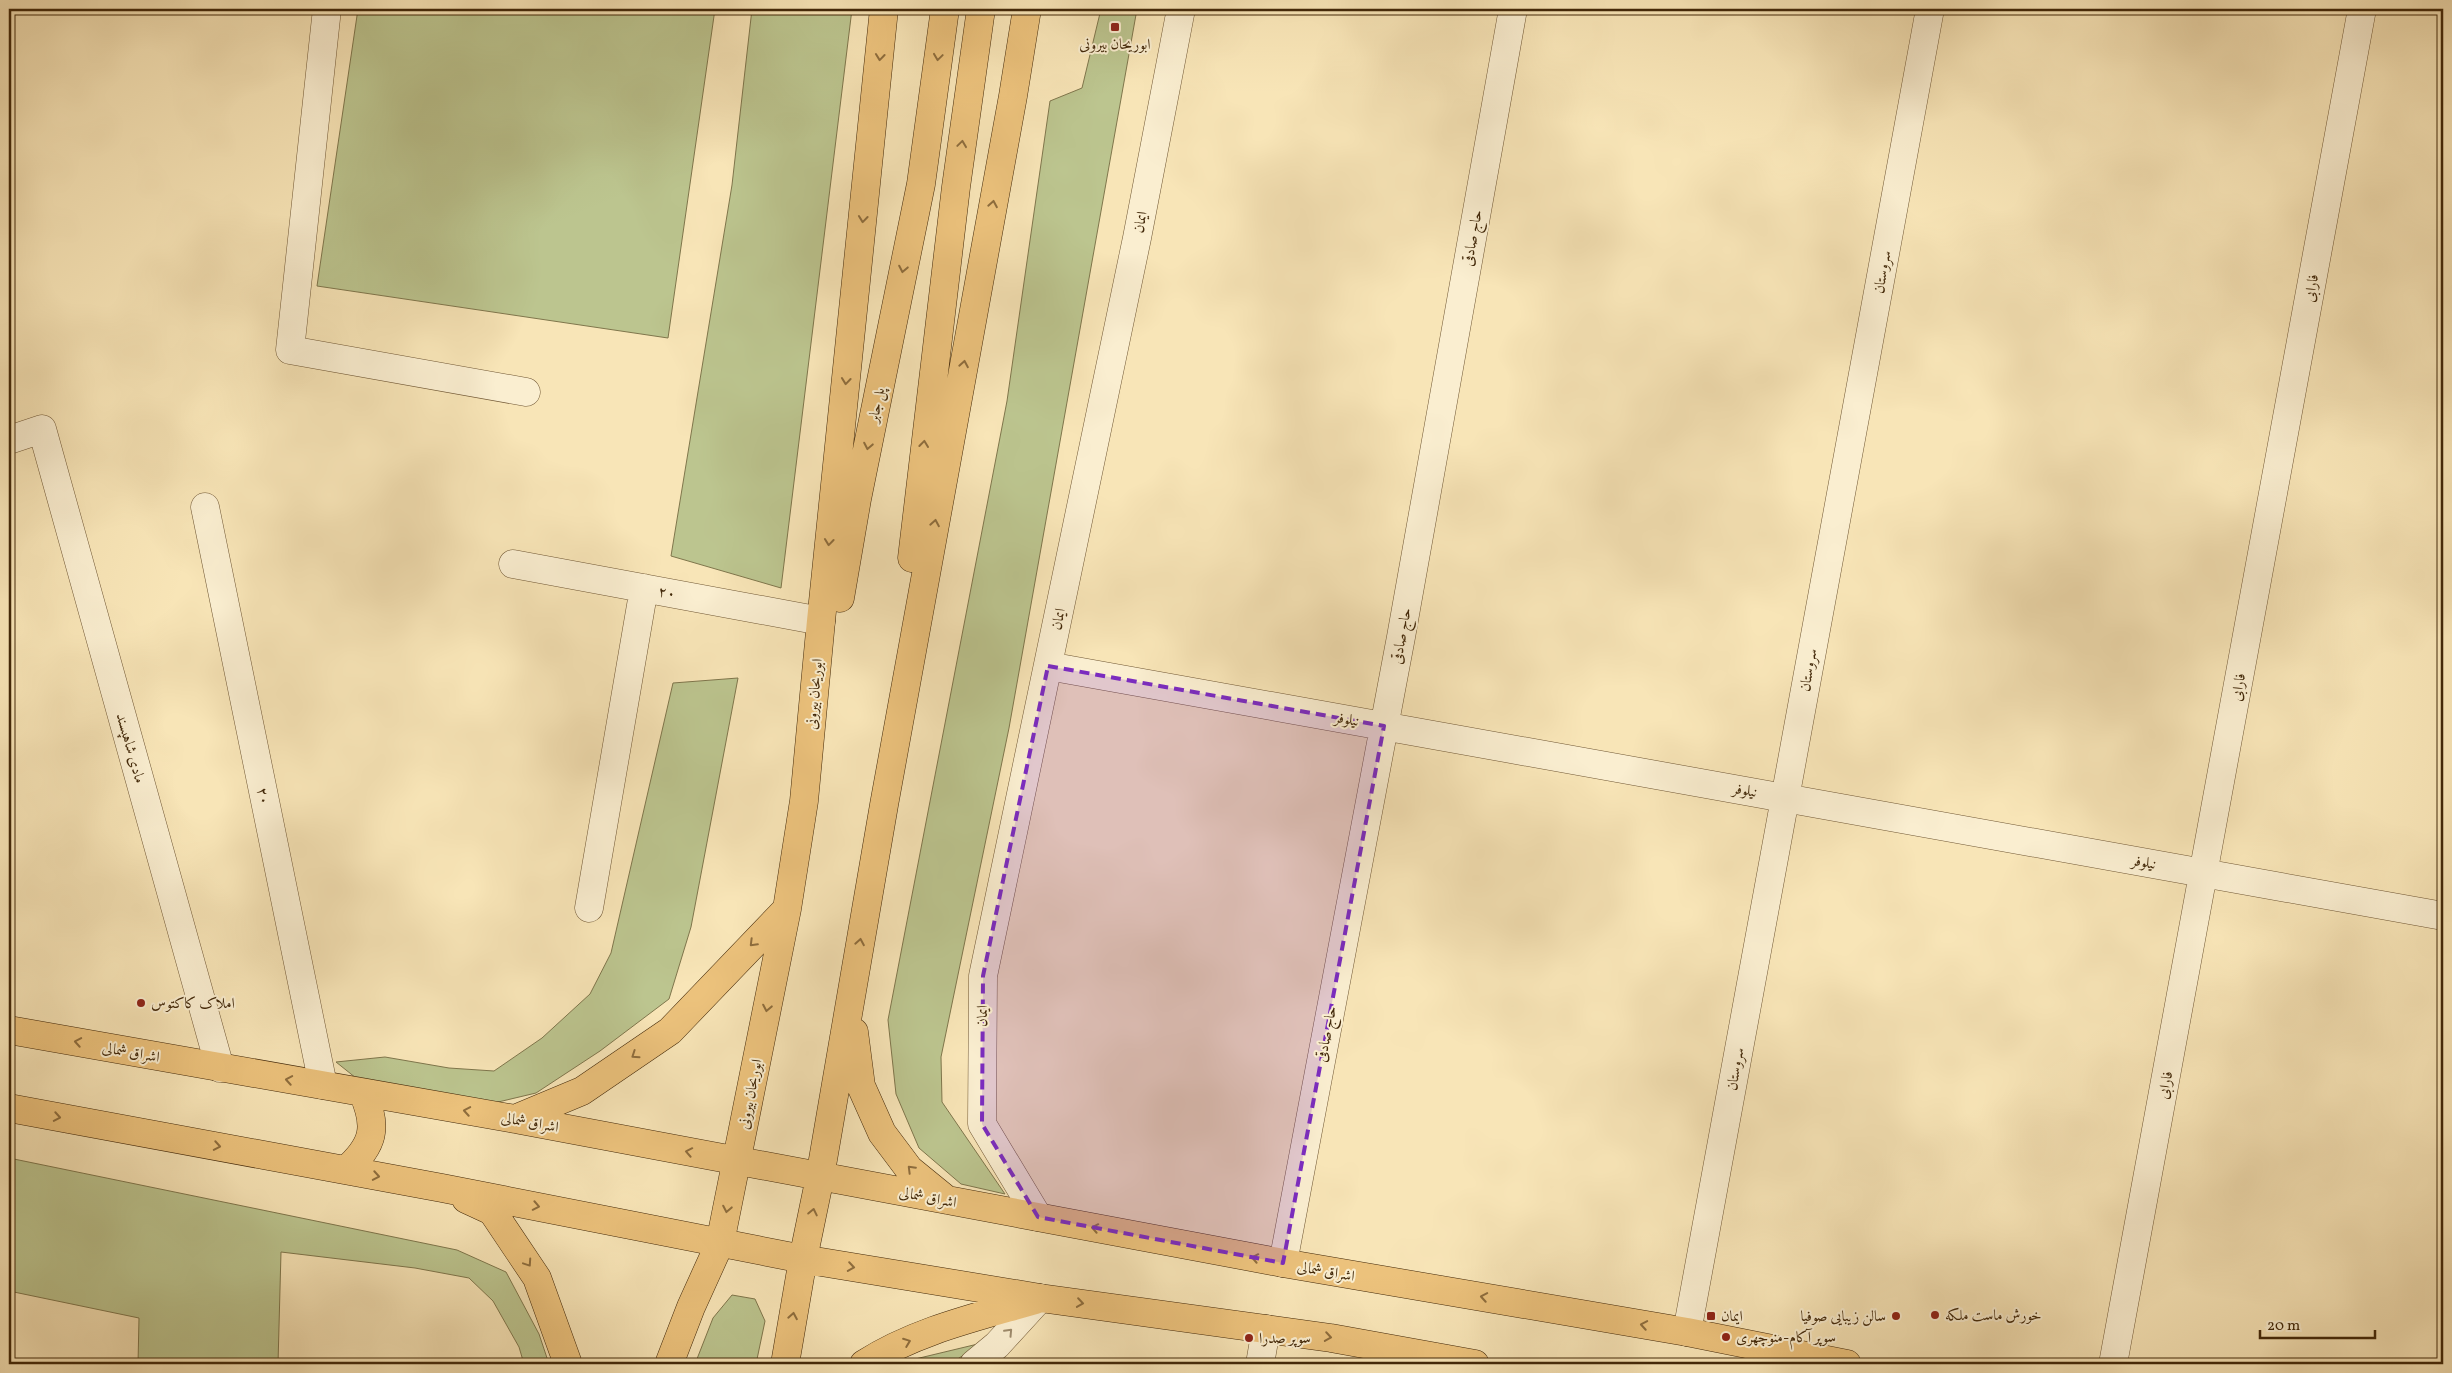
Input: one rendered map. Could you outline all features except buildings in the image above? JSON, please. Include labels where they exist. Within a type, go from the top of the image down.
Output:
[{"type":"main road","name":"ابوریحان بیرونی","points":[[669,1364],[691,1307],[720,1243],[787,909],[804,801],[884,9]]},
{"type":"main road","name":"پل جابر","points":[[804,801],[857,499],[921,184],[945,9]]},
{"type":"main road","points":[[884,805],[894,740],[922,463],[981,9]]},
{"type":"main road","points":[[785,1364],[1009,115],[1026,9]]},
{"type":"main road","points":[[515,1119],[582,1091],[670,1031],[787,909]]},
{"type":"main road","points":[[852,990],[852,1015],[861,1086],[882,1133],[909,1168],[948,1201]]},
{"type":"main road","name":"اشراق شمالی","points":[[9,1030],[515,1119],[1282,1263],[1687,1332],[1847,1364]]},
{"type":"main road","points":[[346,1170],[362,1155],[372,1135],[372,1113],[363,1093]]},
{"type":"main road","points":[[9,1108],[442,1188],[803,1259],[1040,1298],[1331,1338],[1475,1364]]},
{"type":"main road","points":[[442,1188],[492,1211],[538,1278],[568,1364]]},
{"type":"main road","points":[[864,1364],[887,1349],[940,1329],[1040,1298]]},
{"type":"street","points":[[327,9],[290,350],[526,392]]},
{"type":"street","name":"ایمان","points":[[1038,1218],[982,1124],[982,976],[1137,238],[1181,9]]},
{"type":"street","name":"حاج صادقی","points":[[1282,1263],[1384,726],[1513,9]]},
{"type":"street","name":"سروستان","points":[[1687,1332],[1930,9]]},
{"type":"street","name":"فارابی","points":[[2113,1364],[2362,9]]},
{"type":"street","name":"مادی شاهپسند","points":[[9,440],[42,429],[220,1068]]},
{"type":"street","name":"۲۰","points":[[205,508],[323,1086]]},
{"type":"street","name":"۲۰","points":[[513,564],[821,621]]},
{"type":"street","points":[[589,908],[644,588]]},
{"type":"street","name":"نیلوفر","points":[[1048,666],[2443,916]]},
{"type":"street","points":[[974,1364],[997,1345],[1040,1298]]},
{"type":"street","points":[[1260,1364],[1266,1329]]},
{"type":"highlighted area","points":[[1048,666],[1384,726],[1283,1263],[1038,1217],[982,1124],[983,976]]},
{"type":"green space","points":[[358,9],[715,9],[668,338],[317,286]]},
{"type":"green space","points":[[752,9],[852,9],[781,588],[671,556],[732,185]]},
{"type":"green space","points":[[1101,9],[1137,9],[1009,728],[941,1057],[942,1102],[1005,1194],[961,1184],[919,1148],[896,1094],[888,1020],[1007,401],[1050,101],[1082,88]]},
{"type":"green space","points":[[738,678],[691,927],[669,999],[600,1051],[536,1093],[494,1103],[356,1078],[336,1062],[385,1057],[449,1068],[494,1071],[542,1038],[590,994],[611,953],[673,683]]},
{"type":"green space","points":[[9,1158],[457,1250],[506,1272],[539,1334],[549,1364],[524,1364],[519,1347],[493,1301],[469,1278],[415,1268],[281,1252],[278,1364],[138,1364],[139,1318],[9,1291]]},
{"type":"green space","points":[[732,1295],[755,1299],[765,1321],[756,1364],[695,1364],[713,1318]]},
{"type":"green space","points":[[982,1343],[950,1364],[902,1364],[907,1361]]},
{"type":"place","name":"ابوریحان بیرونی","points":[[1115,27]]},
{"type":"place","name":"املاک کاکتوس","points":[[141,1003]]},
{"type":"place","name":"خورش ماست ملکه","points":[[1935,1315]]},
{"type":"place","name":"ایمان","points":[[1711,1316]]},
{"type":"place","name":"سالن زیبایی صوفیا","points":[[1896,1316]]},
{"type":"place","name":"سوپر آکام-منوچهری","points":[[1726,1337]]},
{"type":"place","name":"سوپر صدرا","points":[[1249,1338]]}]
